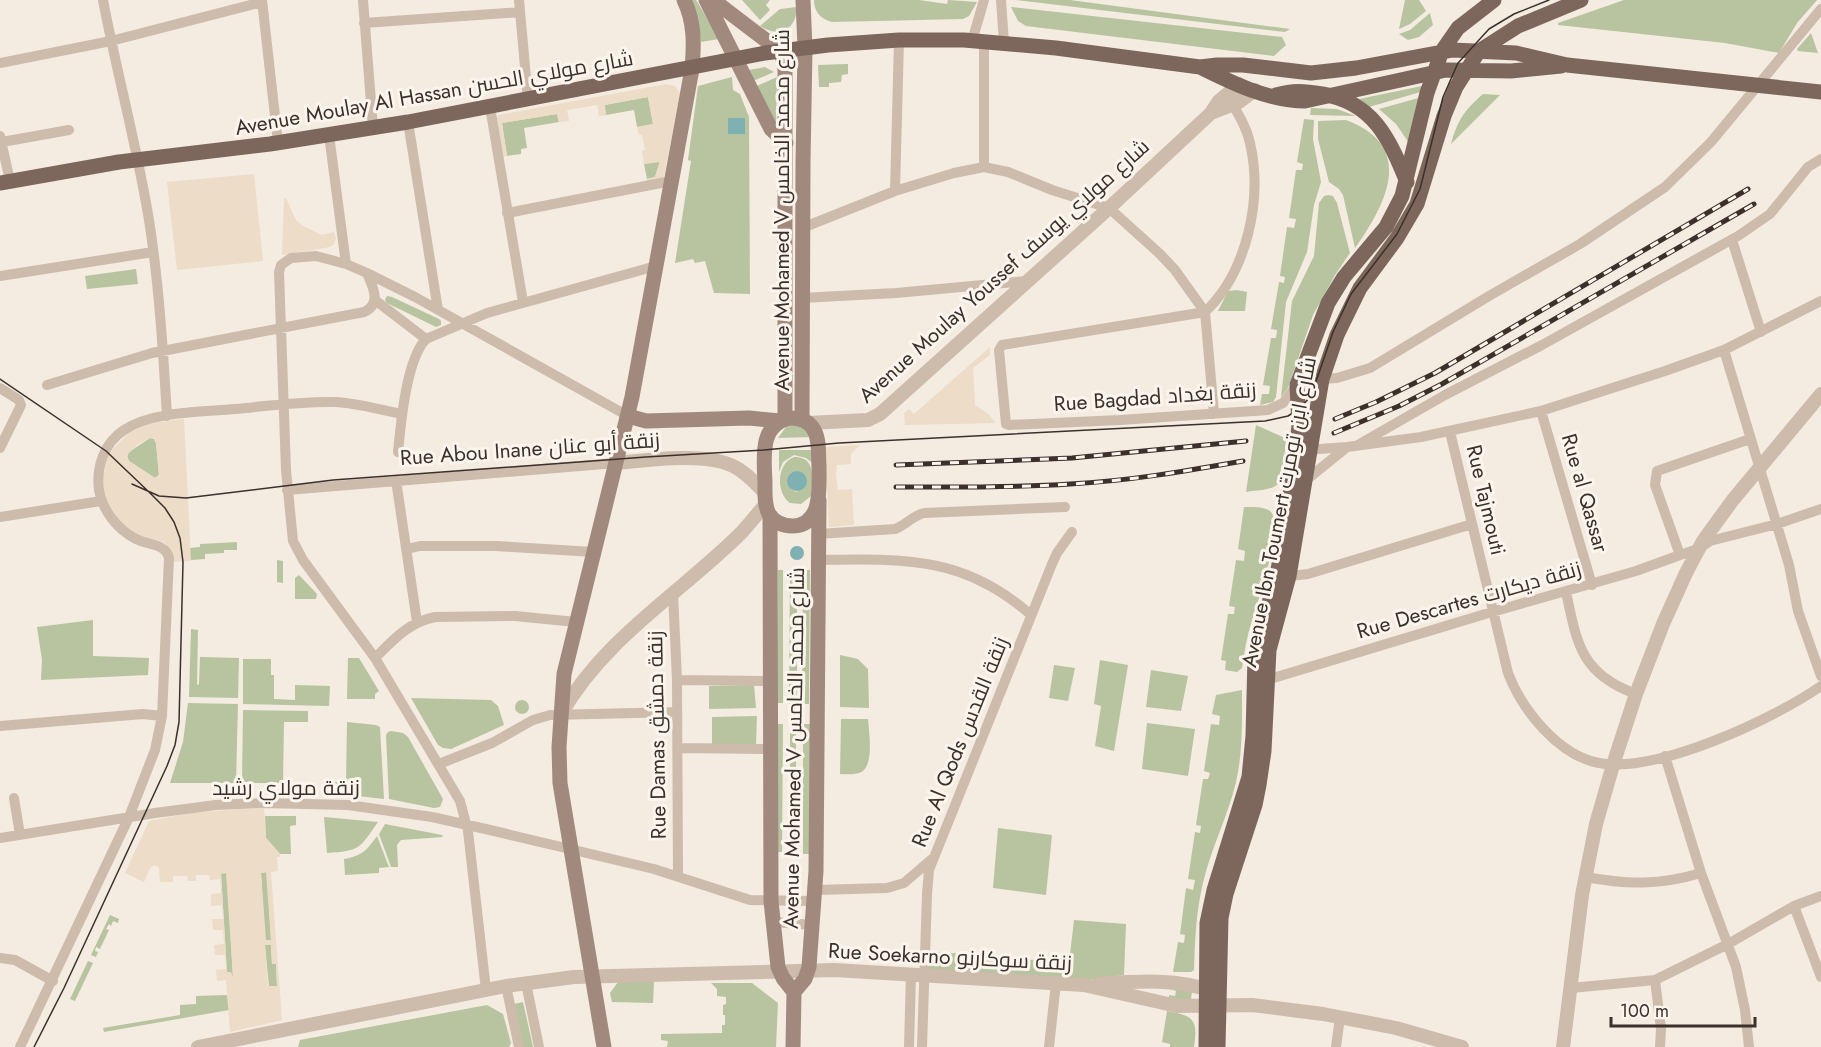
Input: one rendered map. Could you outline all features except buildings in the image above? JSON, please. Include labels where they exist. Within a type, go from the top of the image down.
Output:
[{"type":"main road","points":[[604,1047],[560,783],[559,747],[564,674],[628,416],[692,69],[694,39],[691,20],[684,0]]},
{"type":"main road","name":"Avenue Mohamed V شارع محمد الخامس","points":[[706,0],[771,129],[786,143]]},
{"type":"main road","name":"Avenue Mohamed V شارع محمد الخامس","points":[[713,0],[780,51],[786,70],[783,420],[769,432],[764,444],[771,681],[772,922],[779,971],[794,992],[805,979],[808,971],[815,896],[819,500],[818,442],[815,431],[805,421],[801,298],[806,48],[803,0]]},
{"type":"main road","name":"Avenue Ibn Toumert شارع ابن تومرت","points":[[1206,1047],[1221,918],[1259,785],[1264,751],[1269,650],[1289,576],[1305,481],[1297,386],[1328,303],[1344,277],[1386,227],[1402,196],[1433,72],[1442,51],[1458,28],[1494,0]]},
{"type":"main road","points":[[1479,51],[1518,26],[1581,0]]},
{"type":"main road","name":"Avenue Moulay Al Hassan شارع مولاي الحسن","points":[[5,182],[138,160],[278,143],[373,128],[735,59],[806,48],[899,40],[978,41],[1200,67]]},
{"type":"main road","points":[[1200,67],[1243,65],[1311,73],[1356,68],[1442,51],[1479,51],[1523,54],[1567,65],[1821,92]]},
{"type":"main road","name":"Avenue Ibn Toumert شارع ابن تومرت","points":[[1218,1047],[1206,939],[1208,916],[1249,777],[1253,735],[1255,657],[1280,560],[1303,450],[1337,334],[1354,299],[1418,204],[1444,116],[1466,69],[1479,51]]},
{"type":"main road","points":[[1200,67],[1272,96],[1305,101],[1433,72],[1466,69],[1511,71],[1567,65]]},
{"type":"main road","points":[[1239,84],[1256,74],[1313,78],[1335,75],[1356,68]]},
{"type":"main road","points":[[1333,95],[1353,103],[1380,127],[1393,147],[1407,182]]},
{"type":"main road","points":[[628,416],[646,421],[749,418],[805,421]]},
{"type":"main road","points":[[767,504],[785,525],[801,524],[812,516],[819,500]]},
{"type":"main road","points":[[793,1047],[794,992]]},
{"type":"street","points":[[104,0],[138,160],[153,252],[168,416]]},
{"type":"street","points":[[363,0],[373,128]]},
{"type":"street","points":[[519,0],[528,100]]},
{"type":"street","points":[[984,0],[978,41],[984,167]]},
{"type":"street","points":[[1001,0],[1004,43]]},
{"type":"street","points":[[0,63],[111,41],[262,1],[278,143]]},
{"type":"street","points":[[1322,380],[1370,368],[1580,244],[1665,187],[1711,142],[1821,9]]},
{"type":"street","points":[[364,23],[520,12]]},
{"type":"street","points":[[895,191],[899,40]]},
{"type":"street","name":"Avenue Moulay Youssef شارع مولاي يوسف","points":[[805,421],[874,418],[1109,208],[1239,84]]},
{"type":"street","name":"Avenue Moulay Youssef شارع مولاي يوسف","points":[[1211,113],[1233,105],[1255,90]]},
{"type":"street","points":[[1205,312],[1221,296],[1237,265],[1253,207],[1253,159],[1246,131],[1233,105]]},
{"type":"street","points":[[490,107],[523,302]]},
{"type":"street","points":[[408,122],[438,310]]},
{"type":"street","points":[[5,182],[1,139],[69,130]]},
{"type":"street","points":[[329,135],[346,264]]},
{"type":"street","points":[[1305,481],[1352,447],[1732,240],[1770,214],[1808,167],[1821,159]]},
{"type":"street","points":[[802,228],[895,191],[954,173],[984,167],[1008,172],[1061,193],[1109,208],[1175,270],[1205,312],[1214,414]]},
{"type":"street","points":[[507,213],[671,181]]},
{"type":"street","points":[[1732,240],[1761,332]]},
{"type":"street","points":[[0,276],[153,252]]},
{"type":"street","points":[[486,990],[467,824],[460,801],[375,658],[295,548],[291,534],[287,490],[279,272],[284,261],[291,258],[308,256],[346,264],[438,310],[628,416]]},
{"type":"street","points":[[398,452],[405,393],[420,347],[426,339],[461,323],[523,302],[656,266]]},
{"type":"street","points":[[46,385],[162,351],[364,312],[371,308],[375,300],[367,273]]},
{"type":"street","points":[[801,298],[896,293],[1026,281]]},
{"type":"street","points":[[375,300],[426,339]]},
{"type":"street","points":[[1303,450],[1352,447],[1450,432],[1541,411],[1724,350],[1821,301]]},
{"type":"street","name":"Rue Bagdad زنقة بغداد","points":[[1205,312],[1000,346],[1006,423],[1010,425],[1076,422],[1214,414],[1273,408],[1286,400],[1297,386]]},
{"type":"street","points":[[1724,350],[1789,564],[1797,611],[1821,676]]},
{"type":"street","points":[[0,388],[19,400],[21,406],[0,448]]},
{"type":"street","points":[[1563,1047],[1586,877],[1596,824],[1636,694],[1670,608],[1698,549],[1726,509],[1821,394]]},
{"type":"street","points":[[20,1047],[129,817],[155,750],[162,716],[169,555],[164,548],[142,542],[124,531],[114,522],[101,501],[100,464],[106,451],[114,438],[131,426],[168,416],[283,404],[336,402],[402,414]]},
{"type":"street","name":"Rue al Qassar","points":[[1541,411],[1592,585]]},
{"type":"street","name":"Rue Tajmouti","points":[[1450,432],[1508,674],[1531,716],[1557,742],[1581,757],[1597,763],[1613,765],[1641,762],[1705,743],[1746,727],[1785,708],[1821,686]]},
{"type":"street","points":[[1680,555],[1655,485],[1655,476],[1660,468],[1750,439]]},
{"type":"street","name":"Rue Abou Inane زنقة أبو عنان","points":[[287,490],[646,460],[715,460],[744,472],[767,504]]},
{"type":"street","points":[[396,480],[417,622]]},
{"type":"street","points":[[0,517],[101,501]]},
{"type":"street","points":[[561,714],[587,674],[622,638],[743,531],[767,504]]},
{"type":"street","points":[[818,534],[896,529],[924,513],[1065,507]]},
{"type":"street","name":"Rue Descartes زنقة ديكارت","points":[[1267,680],[1492,612],[1636,572],[1698,549],[1710,541],[1777,524],[1821,509]]},
{"type":"street","points":[[1289,576],[1308,574],[1472,524]]},
{"type":"street","name":"Rue Al Qods زنقة القدس","points":[[918,975],[929,870],[1057,553],[1072,532]]},
{"type":"street","points":[[407,549],[420,546],[496,546],[594,552]]},
{"type":"street","points":[[818,560],[895,560],[936,565],[962,572],[987,584],[1010,598],[1031,615]]},
{"type":"street","points":[[1566,592],[1578,641],[1592,668],[1609,682],[1636,694]]},
{"type":"street","name":"Rue Damas زنقة دمشق","points":[[673,593],[677,680],[678,876]]},
{"type":"street","points":[[375,658],[403,631],[417,622],[435,617],[515,616],[576,622]]},
{"type":"street","points":[[677,680],[771,681]]},
{"type":"street","points":[[438,764],[492,742],[533,720],[561,714],[677,712]]},
{"type":"street","points":[[0,726],[143,714],[162,716]]},
{"type":"street","points":[[678,748],[771,749]]},
{"type":"street","points":[[1665,756],[1701,873],[1728,944],[1741,988],[1749,1047]]},
{"type":"street","points":[[14,798],[20,835]]},
{"type":"street","name":"زنقة مولاي رشيد","points":[[0,838],[216,805],[327,804],[400,811],[467,824],[678,876],[750,900],[771,901],[887,888],[904,883],[935,857]]},
{"type":"street","points":[[1586,877],[1654,883],[1701,873]]},
{"type":"street","points":[[1571,988],[1655,981],[1728,944],[1794,906],[1821,896]]},
{"type":"street","points":[[1794,906],[1821,977]]},
{"type":"street","points":[[772,922],[813,925]]},
{"type":"street","points":[[0,958],[15,960],[53,981]]},
{"type":"street","name":"Rue Soekarno زنقة سوكارنو","points":[[198,1047],[526,983],[591,976],[779,971],[1056,982],[1083,985],[1168,1005],[1213,999],[1340,1017],[1405,1030],[1462,1047]]},
{"type":"street","points":[[909,1047],[918,975]]},
{"type":"street","points":[[918,975],[922,1047]]},
{"type":"street","name":"Rue Soekarno زنقة سوكارنو","points":[[1083,985],[1144,981],[1182,983],[1213,999]]},
{"type":"street","points":[[1655,981],[1661,1029],[1659,1047]]},
{"type":"street","points":[[1049,1047],[1056,982]]},
{"type":"street","points":[[526,983],[539,1047]]},
{"type":"street","points":[[506,986],[519,1047]]},
{"type":"street","points":[[1336,1047],[1340,1017]]},
{"type":"green space","points":[[689,0],[696,0],[719,39],[701,42]]},
{"type":"green space","points":[[742,0],[770,0],[766,5],[770,10],[760,20]]},
{"type":"green space","points":[[814,0],[919,0],[947,4],[948,0],[977,2],[969,16],[963,19],[832,22],[819,14]]},
{"type":"green space","points":[[1016,0],[1070,0],[1290,29],[1285,32]]},
{"type":"green space","points":[[1405,0],[1419,0],[1426,11],[1410,24],[1399,29]]},
{"type":"green space","points":[[1624,0],[1817,0],[1797,23],[1779,53],[1725,43],[1558,25],[1558,23]]},
{"type":"green space","points":[[797,7],[794,21],[786,30],[767,30],[760,26],[780,9]]},
{"type":"green space","points":[[1011,7],[1282,37],[1286,45],[1274,56],[1026,26],[1018,21]]},
{"type":"green space","points":[[1430,13],[1433,25],[1419,37],[1408,40],[1399,34],[1410,30]]},
{"type":"green space","points":[[1811,33],[1818,53],[1798,51],[1797,49]]},
{"type":"green space","points":[[848,64],[848,74],[842,75],[841,82],[829,83],[829,87],[819,87],[818,65]]},
{"type":"green space","points":[[765,67],[774,72],[753,81],[749,70]]},
{"type":"green space","points":[[732,77],[733,90],[740,94],[749,117],[750,294],[714,293],[705,261],[695,263],[693,259],[675,263],[691,161],[688,160],[698,86]]},
{"type":"green space","points":[[777,77],[776,125],[757,86]]},
{"type":"green space","points":[[1422,86],[1424,91],[1369,107],[1359,99]]},
{"type":"green space","points":[[1483,94],[1500,95],[1451,144],[1463,116]]},
{"type":"green space","points":[[648,97],[653,124],[637,127],[634,110],[606,115],[604,105]]},
{"type":"green space","points":[[1422,97],[1409,143],[1396,124],[1379,109]]},
{"type":"green space","points":[[1311,108],[1337,109],[1356,116],[1310,115]]},
{"type":"green space","points":[[557,114],[559,122],[524,128],[527,148],[521,149],[521,154],[507,156],[502,123]]},
{"type":"green space","points":[[1304,119],[1314,120],[1313,139],[1321,182],[1314,205],[1307,252],[1286,302],[1276,397],[1273,402],[1260,405],[1262,394],[1269,394],[1270,386],[1263,385],[1271,338],[1276,338],[1277,330],[1271,329],[1279,282],[1284,283],[1285,277],[1280,276],[1287,227],[1294,228],[1296,219],[1289,218],[1296,170],[1302,170],[1303,164],[1297,162]]},
{"type":"green space","points":[[1346,120],[1368,131],[1381,145],[1388,160],[1389,177],[1385,195],[1367,231],[1355,248],[1343,195],[1329,182],[1318,139],[1318,121]]},
{"type":"green space","points":[[660,161],[655,177],[647,179],[644,164]]},
{"type":"green space","points":[[1324,196],[1333,196],[1337,203],[1350,253],[1313,315],[1288,388],[1281,397],[1292,301],[1314,256],[1319,203]]},
{"type":"green space","points":[[136,269],[138,284],[87,289],[85,276]]},
{"type":"green space","points":[[1228,291],[1247,292],[1245,311],[1218,311]]},
{"type":"green space","points":[[387,296],[439,319],[441,325],[436,327],[387,303],[385,300]]},
{"type":"green space","points":[[800,424],[812,437],[778,438],[786,427]]},
{"type":"green space","points":[[1256,425],[1285,438],[1281,480],[1279,484],[1271,488],[1246,492]]},
{"type":"green space","points":[[150,438],[156,443],[159,475],[155,478],[129,461],[127,457],[129,452]]},
{"type":"green space","points":[[779,450],[814,450],[811,462],[794,455],[783,462],[779,472]]},
{"type":"green space","points":[[794,457],[801,458],[810,465],[812,470],[811,496],[801,504],[790,503],[782,493],[781,472],[788,461]],"holes":[[[798,471],[806,477],[797,492],[791,489],[787,481],[791,473]]]},
{"type":"green space","points":[[1244,507],[1262,508],[1271,512],[1274,521],[1274,535],[1267,572],[1247,639],[1242,668],[1237,672],[1225,670],[1226,661],[1221,660],[1228,614],[1234,614],[1235,607],[1229,606],[1236,560],[1244,561],[1245,551],[1238,549]]},
{"type":"green space","points":[[237,542],[237,550],[205,554],[205,559],[190,560],[190,548],[200,547],[200,544]]},
{"type":"green space","points":[[277,560],[283,561],[283,583],[277,582]]},
{"type":"green space","points":[[778,570],[783,570],[783,703],[777,703]]},
{"type":"green space","points":[[790,570],[797,570],[797,704],[789,704]]},
{"type":"green space","points":[[803,570],[810,570],[809,704],[802,704]]},
{"type":"green space","points":[[299,575],[317,594],[316,599],[295,599],[295,578]]},
{"type":"green space","points":[[93,620],[93,656],[149,658],[148,675],[41,680],[42,660],[37,627]]},
{"type":"green space","points":[[191,629],[198,630],[197,685],[199,684],[200,657],[239,658],[238,698],[189,697]]},
{"type":"green space","points":[[840,655],[858,659],[868,669],[869,708],[840,707]]},
{"type":"green space","points":[[348,658],[359,658],[379,691],[375,694],[375,699],[347,699]]},
{"type":"green space","points":[[243,659],[271,659],[274,699],[295,700],[295,685],[330,686],[329,706],[243,704]]},
{"type":"green space","points":[[1100,660],[1128,665],[1114,751],[1095,746],[1101,706],[1094,704]]},
{"type":"green space","points":[[1054,665],[1075,668],[1068,701],[1049,698]]},
{"type":"green space","points":[[1151,670],[1188,676],[1181,711],[1146,707]]},
{"type":"green space","points":[[754,685],[756,708],[709,709],[709,686]]},
{"type":"green space","points":[[1242,690],[1242,736],[1238,771],[1233,795],[1203,883],[1197,915],[1194,970],[1173,972],[1178,942],[1184,943],[1185,935],[1180,934],[1186,888],[1193,890],[1195,880],[1188,879],[1195,832],[1200,833],[1201,826],[1196,825],[1203,779],[1208,779],[1210,773],[1204,771],[1211,724],[1219,725],[1220,716],[1212,714],[1216,695]]},
{"type":"green space","points":[[411,698],[491,700],[498,706],[504,725],[451,749],[443,748],[438,745]]},
{"type":"green space","points":[[519,700],[525,700],[529,707],[525,714],[519,714],[515,710],[515,704]]},
{"type":"green space","points":[[188,703],[238,704],[236,783],[170,783],[183,742]]},
{"type":"green space","points":[[243,710],[308,711],[308,722],[284,722],[283,783],[242,783]]},
{"type":"green space","points":[[757,716],[756,744],[712,745],[712,717]]},
{"type":"green space","points":[[841,719],[868,719],[869,757],[864,770],[859,773],[840,774]]},
{"type":"green space","points":[[347,722],[380,727],[384,799],[332,793],[332,782],[346,782]]},
{"type":"green space","points":[[1147,723],[1195,729],[1188,776],[1142,769]]},
{"type":"green space","points":[[777,724],[783,724],[782,852],[777,852]]},
{"type":"green space","points":[[790,724],[796,724],[796,853],[790,853]]},
{"type":"green space","points":[[803,724],[810,724],[810,854],[803,854]]},
{"type":"green space","points":[[391,731],[403,733],[408,737],[443,799],[440,807],[434,808],[389,799],[386,735]]},
{"type":"green space","points":[[265,816],[296,816],[296,825],[290,826],[291,854],[280,854],[266,838]]},
{"type":"green space","points":[[324,817],[378,822],[358,847],[327,853]]},
{"type":"green space","points":[[385,824],[443,837],[401,840],[397,845],[398,867],[391,867],[379,834]]},
{"type":"green space","points":[[998,828],[1052,835],[1046,895],[993,888]]},
{"type":"green space","points":[[377,836],[389,867],[379,868],[379,873],[345,875],[344,859],[364,852]]},
{"type":"green space","points":[[267,872],[271,940],[265,940],[261,873]]},
{"type":"green space","points":[[221,873],[227,873],[233,977],[227,973]]},
{"type":"green space","points":[[110,915],[119,919],[118,923],[113,921],[111,926],[109,924],[106,929],[109,930],[100,949],[96,947],[95,951],[98,952],[96,957],[91,955]]},
{"type":"green space","points":[[1074,920],[1126,924],[1124,975],[1082,981],[925,972],[928,951],[1069,963]]},
{"type":"green space","points":[[265,945],[271,945],[272,963],[276,963],[277,986],[269,987]]},
{"type":"green space","points":[[88,961],[93,963],[75,1001],[70,999]]},
{"type":"green space","points":[[618,982],[654,982],[653,1003],[612,1002],[610,993]]},
{"type":"green space","points":[[711,983],[752,983],[778,1003],[776,1047],[667,1047],[668,1041],[661,1040],[661,1034],[722,1033],[722,1025],[725,1025],[723,1005],[726,1004],[726,997],[717,996],[717,989]]},
{"type":"green space","points":[[1170,989],[1192,991],[1191,1000],[1169,1000],[1169,995],[1175,996],[1176,991]]},
{"type":"green space","points":[[227,995],[229,1010],[104,1032],[103,1028],[180,1015],[180,1005],[196,1004],[196,996]]},
{"type":"green space","points":[[523,1002],[533,1047],[523,1047],[514,1004]]},
{"type":"green space","points":[[487,1005],[503,1014],[511,1043],[509,1047],[298,1047],[300,1040]]},
{"type":"green space","points":[[1167,1011],[1192,1020],[1195,1030],[1194,1047],[1170,1047],[1170,1044],[1162,1042]]},
{"type":"shaded area","points":[[666,84],[675,86],[680,93],[664,177],[658,182],[648,184],[647,179],[655,177],[660,162],[644,164],[642,151],[645,150],[642,135],[639,135],[637,127],[653,124],[648,97],[605,105],[606,115],[599,116],[597,105],[567,110],[569,121],[559,122],[557,114],[502,123],[507,156],[501,157],[497,118],[499,115]]},
{"type":"shaded area","points":[[254,174],[263,261],[177,270],[167,182]]},
{"type":"shaded area","points":[[284,198],[296,220],[303,226],[322,235],[334,232],[336,239],[334,244],[330,247],[282,255]]},
{"type":"shaded area","points":[[990,347],[990,355],[973,368],[975,405],[996,423],[905,425],[904,413],[909,409],[914,414]]},
{"type":"shaded area","points":[[184,419],[191,561],[172,562],[171,551],[164,542],[135,534],[116,519],[105,498],[103,478],[107,459],[112,450],[130,432],[153,423]],"holes":[[[150,438],[154,439],[159,475],[155,478],[129,461],[127,455],[138,444]]]},
{"type":"shaded area","points":[[860,445],[851,454],[851,464],[837,465],[836,474],[838,490],[852,489],[854,525],[829,527],[825,447]]},
{"type":"shaded area","points":[[264,809],[266,838],[280,854],[280,857],[277,857],[278,871],[271,872],[282,1020],[230,1032],[226,980],[217,981],[216,970],[226,969],[225,955],[215,955],[214,945],[224,944],[223,930],[213,930],[212,919],[223,919],[222,905],[211,906],[211,894],[221,893],[220,879],[210,880],[209,875],[196,875],[196,881],[188,881],[187,876],[173,876],[173,882],[160,882],[159,868],[155,865],[150,868],[144,882],[125,873],[149,821],[191,813]],"holes":[[[266,872],[271,940],[266,940],[261,873]],[[226,873],[233,977],[231,972],[227,972],[221,874]],[[265,945],[271,945],[272,964],[276,964],[277,986],[268,986]]]},
{"type":"water","points":[[728,118],[745,118],[745,134],[728,134]]},
{"type":"water","points":[[797,471],[804,474],[807,481],[804,488],[797,491],[790,488],[787,481],[790,474]]},
{"type":"water","points":[[794,546],[800,546],[804,553],[800,560],[794,560],[790,556],[790,550]]},
{"type":"tram line","points":[[132,484],[159,496],[186,498],[333,480],[839,443],[1265,421],[1288,416],[1299,409],[1311,396],[1333,332],[1351,294],[1397,234],[1420,189],[1443,97],[1458,63],[1489,29],[1514,14],[1549,0]]},
{"type":"tram line","points":[[0,379],[106,451],[150,493],[165,508],[174,522],[180,538],[183,562],[179,722],[175,745],[64,988],[34,1047]]},
{"type":"railway","points":[[1335,419],[1435,373],[1748,189]]},
{"type":"railway","points":[[1334,433],[1399,406],[1442,384],[1754,204]]},
{"type":"railway","points":[[896,465],[1072,458],[1246,441]]},
{"type":"railway","points":[[896,487],[1005,487],[1092,483],[1243,461]]}]
